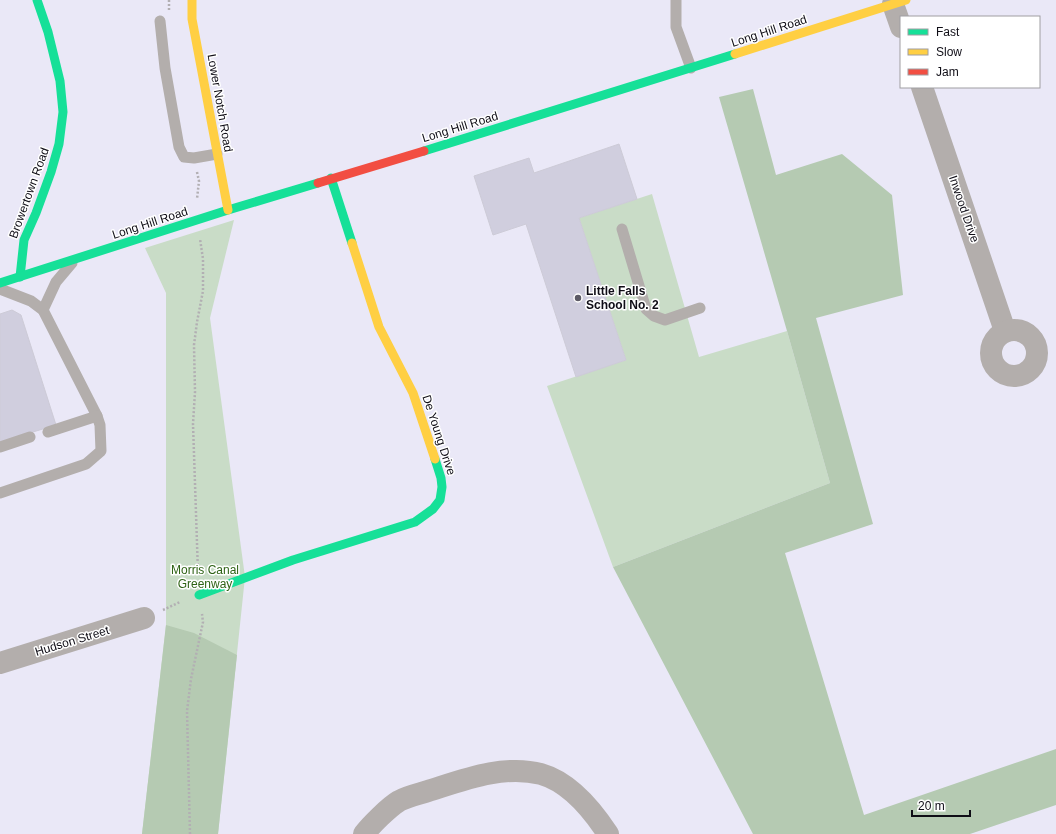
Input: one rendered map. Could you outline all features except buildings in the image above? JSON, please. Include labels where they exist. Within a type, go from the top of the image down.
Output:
[{"type":"street","name":"Browertown Road","points":[[20,277],[24,240],[51,172],[59,144],[63,112],[58,74],[48,32],[37,0]]},
{"type":"street","name":"Lower Notch Road","points":[[192,0],[192,19],[228,210]]},
{"type":"street","name":"Long Hill Road","points":[[0,283],[228,210],[545,114],[900,2]]},
{"type":"street","points":[[900,2],[901,16]]},
{"type":"street","name":"Inwood Drive","points":[[922,88],[1006,331]]},
{"type":"street","name":"De Young Drive","points":[[199,595],[293,560],[415,522],[434,508],[440,500],[443,491],[441,478],[413,393],[379,327],[331,178]]},
{"type":"street","name":"Hudson Street","points":[[0,664],[144,618]]},
{"type":"street","points":[[364,834],[372,824],[399,801],[455,782],[491,773],[522,771],[542,774],[573,792],[588,806],[608,834]]},
{"type":"lane","points":[[676,0],[676,26],[692,68]]},
{"type":"lane","points":[[160,21],[165,68],[179,147],[184,156],[194,158],[217,154]]},
{"type":"lane","points":[[622,229],[646,309],[654,316],[665,320],[700,308]]},
{"type":"lane","points":[[42,310],[56,282],[74,260]]},
{"type":"lane","points":[[0,289],[31,302],[42,310],[97,416],[100,425],[100,451],[86,464],[0,493]]},
{"type":"lane","points":[[48,432],[97,416]]},
{"type":"lane","points":[[0,447],[30,437]]},
{"type":"path","points":[[194,158],[199,181],[197,200]]},
{"type":"path","points":[[190,834],[187,711],[191,679],[203,622],[199,595],[193,424],[196,392],[194,345],[196,322],[203,291],[203,259],[200,236]]},
{"type":"green space","points":[[753,89],[776,175],[842,154],[892,195],[903,295],[816,318],[873,524],[785,553],[864,815],[1056,749],[1056,805],[970,834],[753,834],[613,567],[830,483],[719,97]]},
{"type":"green space","points":[[652,194],[699,357],[787,331],[830,483],[613,567],[547,386],[626,360],[579,218]]},
{"type":"green space","name":"Morris Canal Greenway","points":[[234,220],[210,318],[245,577],[218,834],[142,834],[166,625],[166,293],[145,248]]},
{"type":"green space","points":[[166,625],[194,633],[237,655],[218,834],[142,834]]},
{"type":"traffic: fast","points":[[20,277],[24,240],[51,172],[59,144],[63,112],[60,81],[48,32],[37,0]]},
{"type":"traffic: fast","points":[[424,151],[735,54]]},
{"type":"traffic: fast","points":[[331,178],[352,243]]},
{"type":"traffic: fast","points":[[0,283],[228,210],[318,183]]},
{"type":"traffic: fast","points":[[199,595],[293,560],[415,522],[433,509],[440,500],[442,487],[441,478],[435,459]]},
{"type":"traffic: slow","points":[[192,0],[192,19],[228,210]]},
{"type":"traffic: slow","points":[[735,54],[906,0]]},
{"type":"traffic: slow","points":[[352,243],[379,327],[413,393],[435,459]]},
{"type":"traffic: jam","points":[[318,183],[424,151]]},
{"type":"place","name":"Little Falls School No. 2","points":[[578,298]]}]
